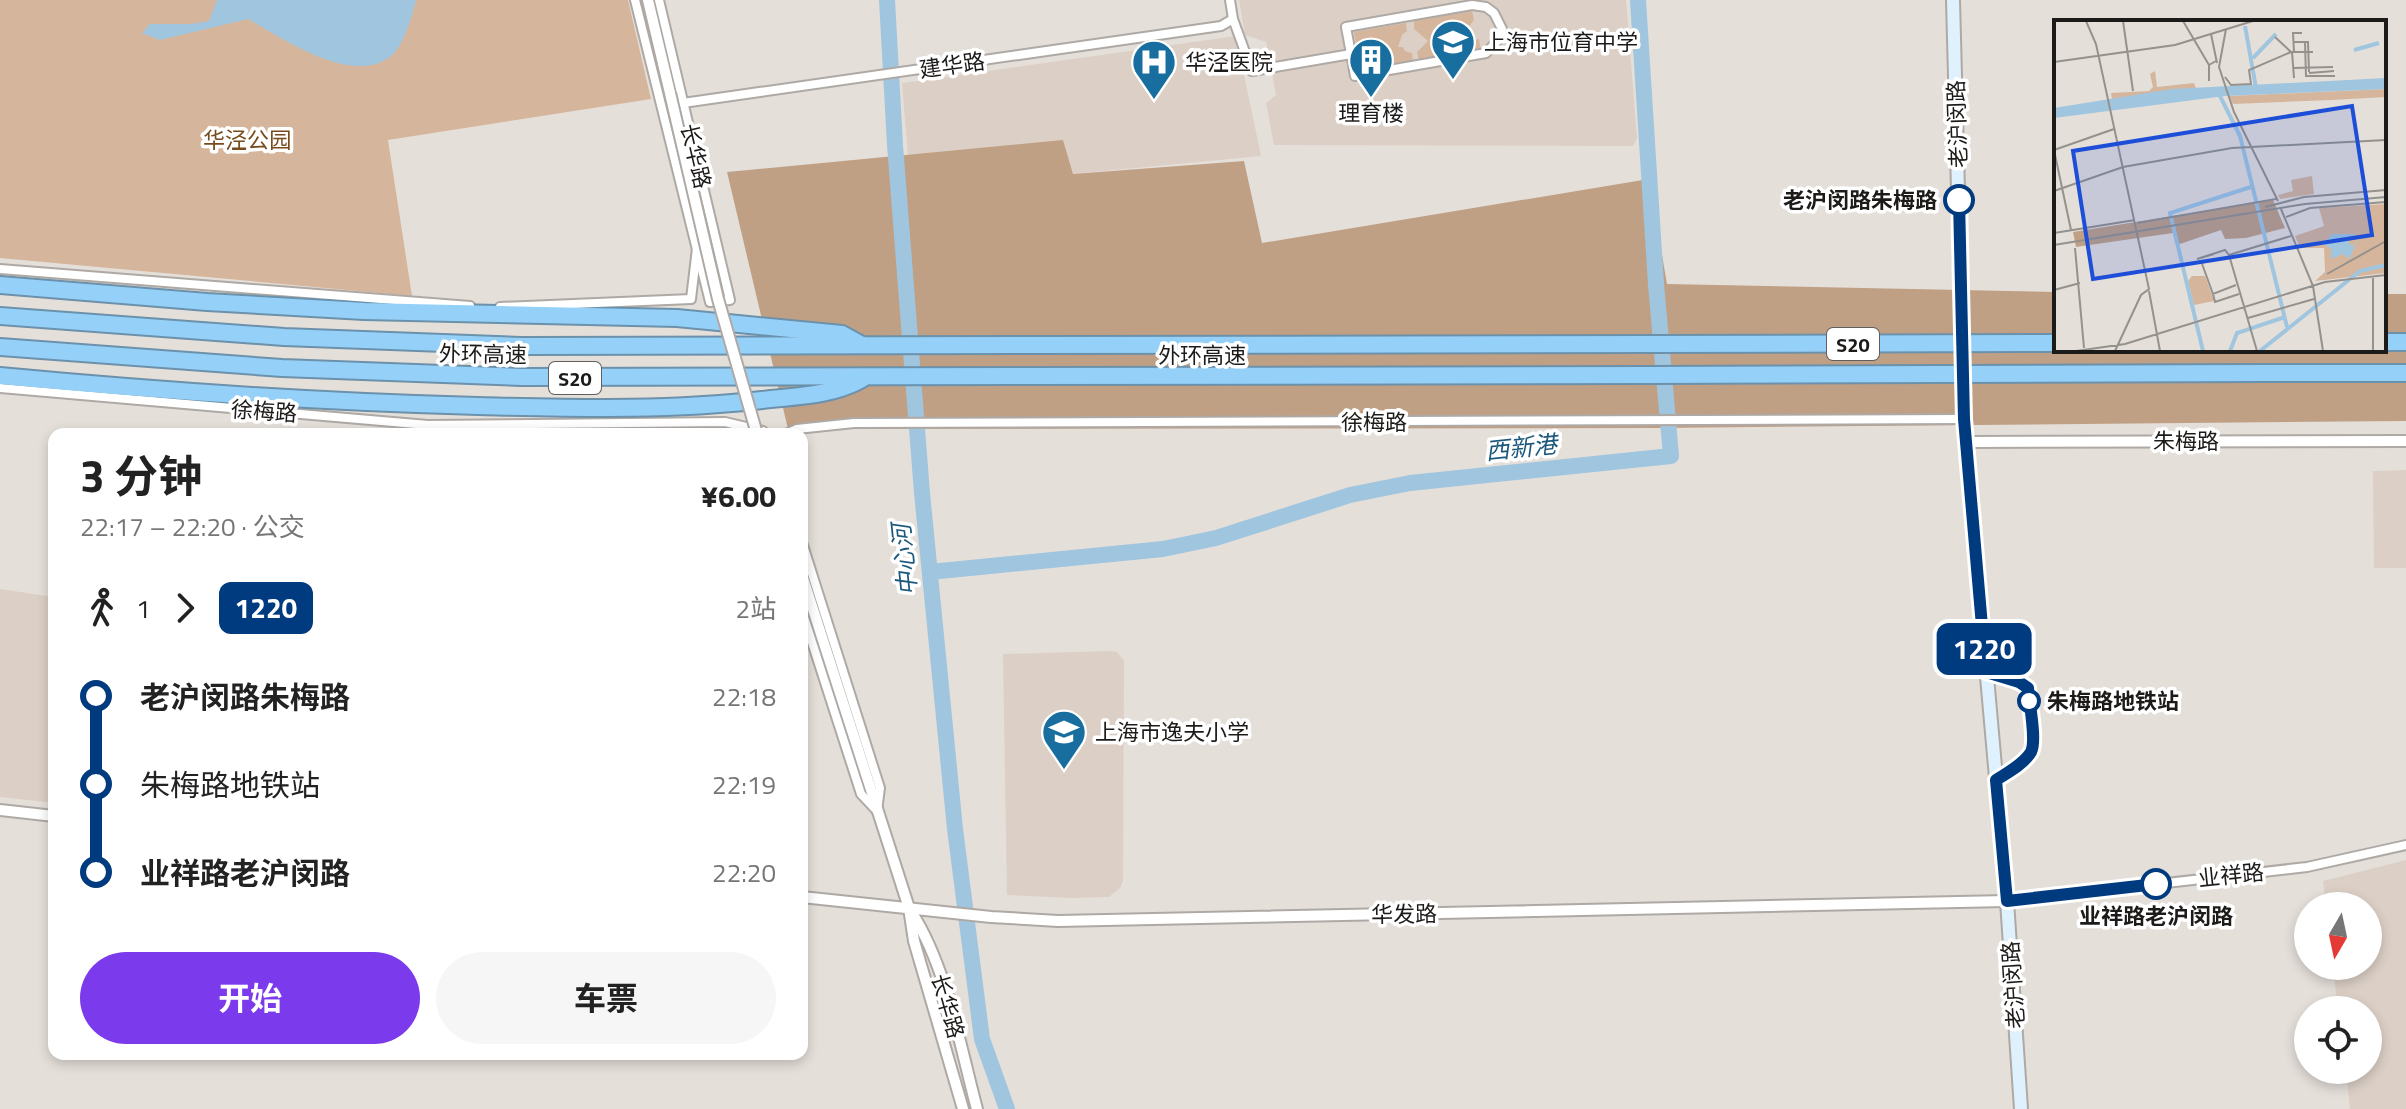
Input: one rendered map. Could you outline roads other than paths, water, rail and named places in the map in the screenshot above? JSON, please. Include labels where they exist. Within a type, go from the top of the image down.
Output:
[{"type":"highway","points":[[0,285],[349,310],[698,319],[842,334],[865,347]]},
{"type":"highway","name":"外环高速","points":[[0,316],[288,338],[569,347],[2054,343]]},
{"type":"highway","name":"外环高速","points":[[0,347],[287,369],[521,377],[2406,373]]},
{"type":"highway","points":[[0,376],[201,393],[360,402],[645,408],[726,404],[843,390],[864,378]]},
{"type":"main road","name":"老沪闵路","points":[[1953,0],[1965,442],[2007,901],[2021,1109]]},
{"type":"street","name":"长华路","points":[[635,0],[710,302],[730,300],[659,0]]},
{"type":"street","name":"长华路","points":[[648,0],[718,299],[755,428]]},
{"type":"street","points":[[1230,0],[1233,19],[1252,71],[1351,54]]},
{"type":"street","points":[[1475,3],[1494,13],[1502,29],[1501,37],[1486,53],[1355,76],[1351,54],[1346,27],[1475,3]]},
{"type":"street","name":"建华路","points":[[683,103],[1221,26],[1233,19]]},
{"type":"street","points":[[0,269],[486,307],[691,299],[697,248]]},
{"type":"street","name":"徐梅路","points":[[0,388],[428,425],[725,422],[739,428]]},
{"type":"street","name":"徐梅路","points":[[806,428],[854,423],[1964,419]]},
{"type":"street","name":"朱梅路","points":[[1965,442],[2406,441]]},
{"type":"street","name":"长华路","points":[[808,561],[880,788],[877,811]]},
{"type":"street","name":"长华路","points":[[808,593],[909,908],[914,941],[963,1109]]},
{"type":"street","name":"长华路","points":[[808,630],[861,794],[877,811]]},
{"type":"street","points":[[0,810],[48,815]]},
{"type":"street","name":"业祥路","points":[[2007,901],[2307,867],[2406,845]]},
{"type":"street","name":"华发路","points":[[808,898],[991,917],[1094,921],[2007,901]]},
{"type":"street","name":"长华路","points":[[909,908],[930,946],[977,1109]]},
{"type":"water","points":[[217,0],[416,0],[400,45],[391,56],[375,64],[357,66],[318,56],[248,19],[160,40],[142,33],[150,24],[209,21]]},
{"type":"waterway","name":"中心河","points":[[887,0],[922,493],[955,829],[982,1039],[1007,1109]]},
{"type":"waterway","name":"西新港","points":[[930,572],[1163,549],[1216,538],[1350,495],[1410,483],[1671,456],[1656,284],[1638,0]]},
{"type":"place","name":"上海市位育中学","points":[[1453,81]]},
{"type":"place","name":"理育楼","points":[[1371,99]]},
{"type":"place","name":"华泾医院","points":[[1154,101]]},
{"type":"place","name":"老沪闵路朱梅路","points":[[1959,200]]},
{"type":"place","name":"朱梅路地铁站","points":[[2029,701]]},
{"type":"place","name":"上海市逸夫小学","points":[[1064,771]]},
{"type":"place","name":"业祥路老沪闵路","points":[[2156,884]]},
{"type":"park label","name":"华泾公园","points":[[247,140]]}]
